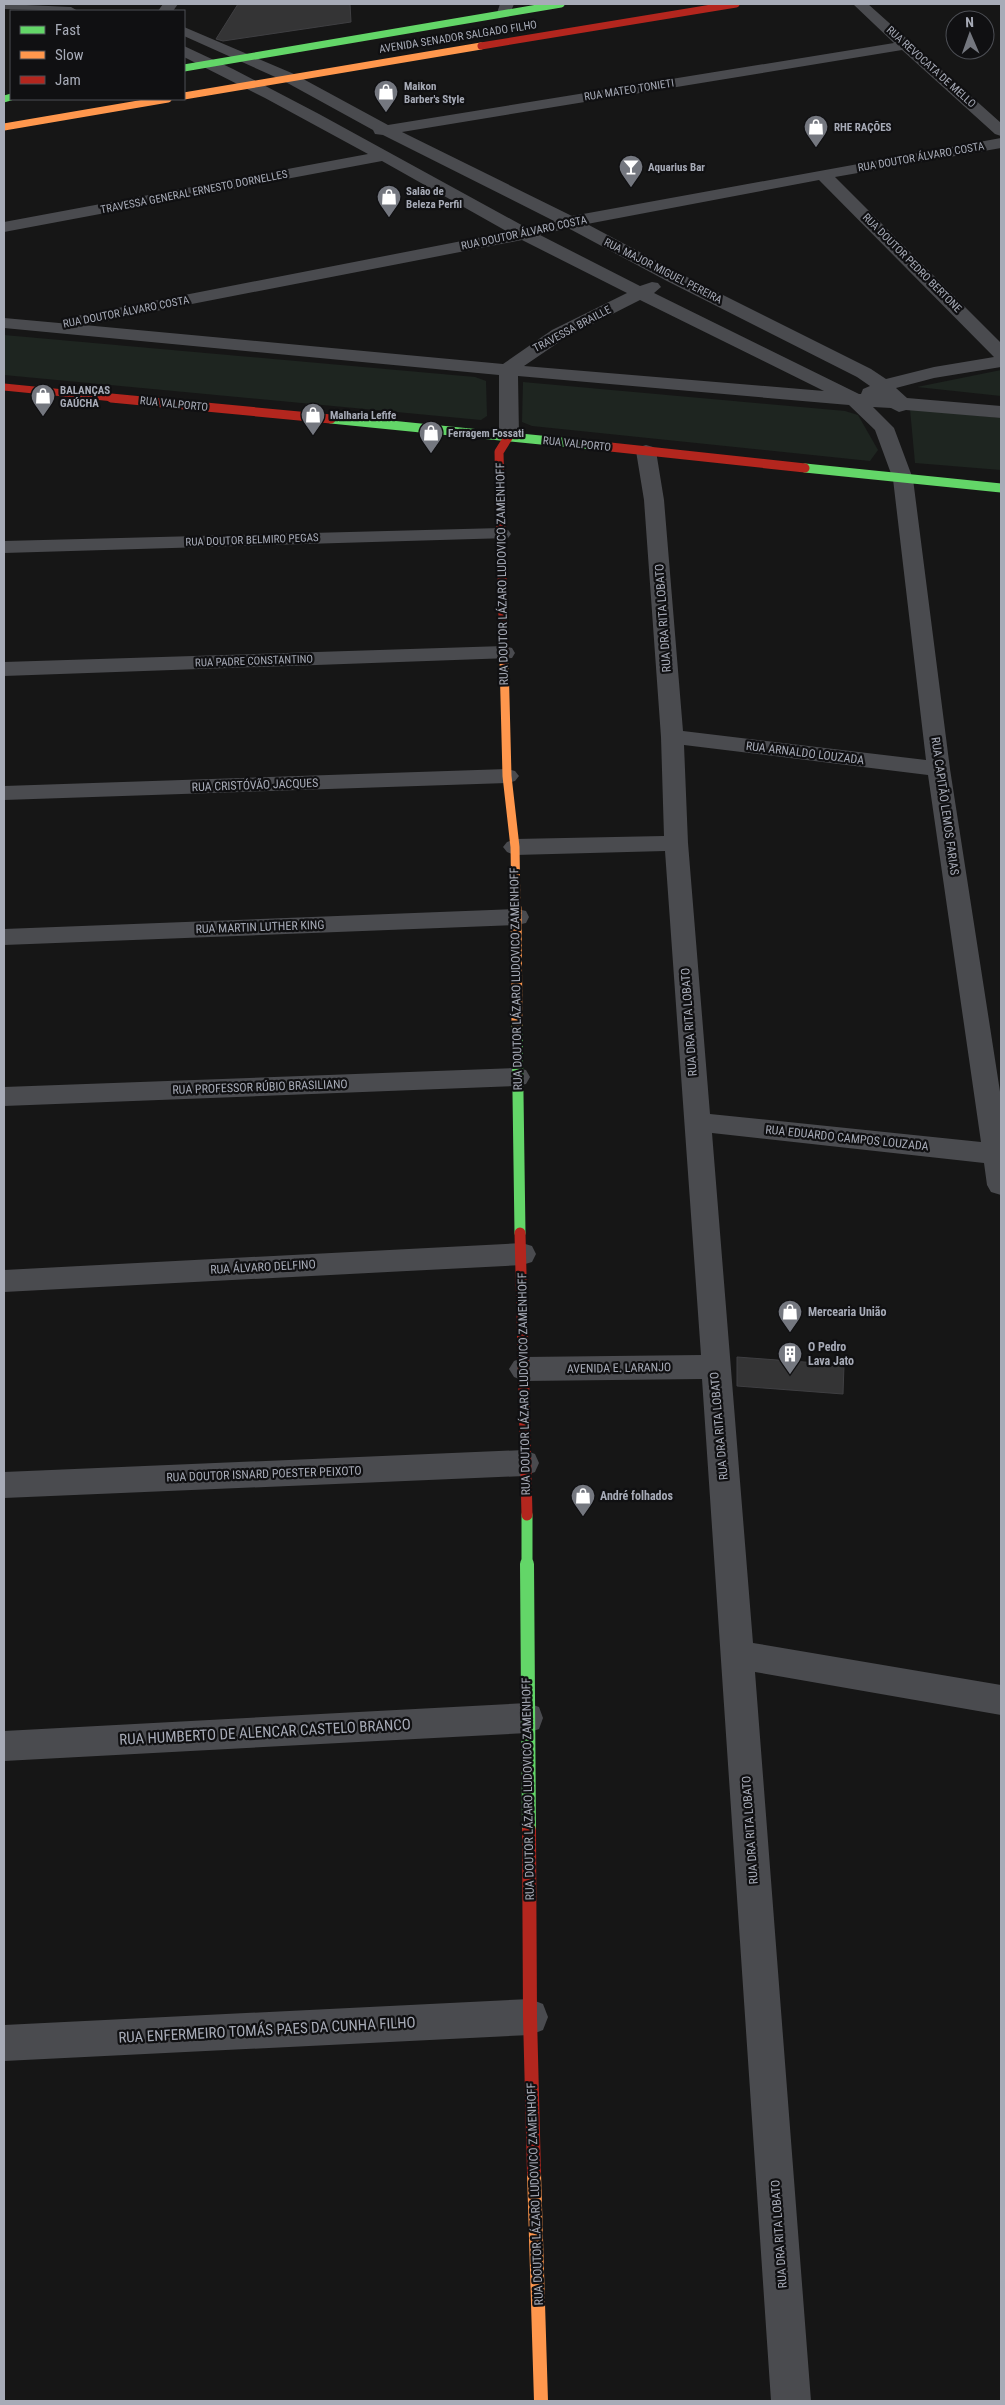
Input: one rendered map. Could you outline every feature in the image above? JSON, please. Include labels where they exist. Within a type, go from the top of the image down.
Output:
[{"type":"main road","name":"AVENIDA SENADOR SALGADO FILHO","points":[[185,68],[506,8],[562,4]]},
{"type":"main road","name":"AVENIDA SENADOR SALGADO FILHO","points":[[185,96],[288,77],[736,4]]},
{"type":"main road","points":[[4,127],[162,100]]},
{"type":"main road","name":"RUA VALPORTO","points":[[4,387],[509,436],[903,480],[1001,488]]},
{"type":"main road","name":"RUA DOUTOR LÁZARO LUDOVICO ZAMENHOFF","points":[[509,436],[499,452],[507,776],[514,847],[517,917],[517,1077],[527,1533],[530,2017],[541,2401]]},
{"type":"street","name":"RUA REVOCATA DE MELLO","points":[[860,4],[1001,131]]},
{"type":"street","points":[[4,5],[60,10]]},
{"type":"street","name":"RUA MAJOR MIGUEL PEREIRA","points":[[185,32],[288,77],[384,130],[570,222],[671,276],[856,369],[883,386],[901,403]]},
{"type":"street","name":"RUA MATEO TONIETI","points":[[353,137],[384,130],[906,45]]},
{"type":"street","points":[[185,52],[252,84],[353,137],[526,234],[640,294],[855,400]]},
{"type":"street","name":"RUA DOUTOR ÁLVARO COSTA","points":[[46,327],[526,234],[570,222],[823,174],[1001,143]]},
{"type":"street","name":"TRAVESSA GENERAL ERNESTO DORNELLES","points":[[4,227],[384,156]]},
{"type":"street","name":"RUA DOUTOR PEDRO BERTONE","points":[[823,174],[1001,353]]},
{"type":"street","name":"TRAVESSA BRAILLE","points":[[508,369],[525,355],[545,343],[671,276]]},
{"type":"street","points":[[4,323],[347,356],[1001,412]]},
{"type":"street","points":[[855,400],[883,386],[1001,361]]},
{"type":"street","name":"RUA DOUTOR LÁZARO LUDOVICO ZAMENHOFF","points":[[508,369],[509,436]]},
{"type":"street","name":"RUA CAPITÃO LEMOS FARIAS","points":[[855,400],[884,428],[903,480],[939,769],[1001,1186]]},
{"type":"street","points":[[884,428],[901,403]]},
{"type":"street","name":"RUA DRA RITA LOBATO","points":[[646,451],[654,500],[672,737],[676,843],[791,2401]]},
{"type":"street","name":"RUA DOUTOR BELMIRO PEGAS","points":[[4,547],[501,534]]},
{"type":"street","name":"RUA PADRE CONSTANTINO","points":[[4,669],[504,653]]},
{"type":"street","name":"RUA ARNALDO LOUZADA","points":[[672,737],[939,769]]},
{"type":"street","name":"RUA CRISTÓVÃO JACQUES","points":[[4,794],[507,776]]},
{"type":"street","points":[[514,847],[676,843]]},
{"type":"street","name":"RUA MARTIN LUTHER KING","points":[[4,937],[517,917]]},
{"type":"street","name":"RUA PROFESSOR RÚBIO BRASILIANO","points":[[4,1097],[517,1077]]},
{"type":"street","name":"RUA EDUARDO CAMPOS LOUZADA","points":[[697,1122],[996,1154]]},
{"type":"street","name":"RUA ÁLVARO DELFINO","points":[[4,1281],[522,1254]]},
{"type":"street","name":"AVENIDA E. LARANJO","points":[[524,1369],[714,1366]]},
{"type":"street","name":"RUA DOUTOR ISNARD POESTER PEIXOTO","points":[[4,1485],[524,1462]]},
{"type":"street","points":[[737,1656],[1001,1700]]},
{"type":"street","name":"RUA HUMBERTO DE ALENCAR CASTELO BRANCO","points":[[4,1746],[527,1718]]},
{"type":"street","name":"RUA ENFERMEIRO TOMÁS PAES DA CUNHA FILHO","points":[[4,2043],[530,2017]]},
{"type":"shaded area","points":[[4,335],[475,377],[486,381],[487,416],[481,420],[4,375]]},
{"type":"shaded area","points":[[1001,370],[1001,396],[917,387]]},
{"type":"shaded area","points":[[523,382],[845,411],[858,415],[878,450],[870,461],[532,426],[522,422]]},
{"type":"shaded area","points":[[910,409],[1001,418],[1001,470],[915,463]]},
{"type":"building","points":[[238,4],[350,4],[351,22],[223,41],[216,39]]},
{"type":"building","name":"O Pedro Lava Jato","points":[[737,1357],[844,1365],[843,1394],[737,1386]]},
{"type":"traffic: fast","points":[[185,68],[561,4]]},
{"type":"traffic: fast","points":[[4,99],[10,97]]},
{"type":"traffic: fast","points":[[331,419],[601,446]]},
{"type":"traffic: fast","points":[[805,468],[1001,488]]},
{"type":"traffic: fast","points":[[517,1025],[520,1233]]},
{"type":"traffic: fast","points":[[527,1515],[529,1830]]},
{"type":"traffic: slow","points":[[185,96],[481,46]]},
{"type":"traffic: slow","points":[[4,127],[162,100]]},
{"type":"traffic: slow","points":[[504,660],[507,776],[515,847],[517,1025]]},
{"type":"traffic: slow","points":[[534,2173],[541,2401]]},
{"type":"traffic: jam","points":[[481,46],[736,4]]},
{"type":"traffic: jam","points":[[4,387],[331,419]]},
{"type":"traffic: jam","points":[[504,660],[499,452],[509,436]]},
{"type":"traffic: jam","points":[[601,446],[805,468]]},
{"type":"traffic: jam","points":[[520,1233],[527,1515]]},
{"type":"traffic: jam","points":[[529,1830],[530,2017],[534,2173]]},
{"type":"place","name":"Maikon Barber's Style","points":[[386,113]]},
{"type":"place","name":"RHE RAÇÕES","points":[[816,148]]},
{"type":"place","name":"Aquarius Bar","points":[[631,188]]},
{"type":"place","name":"Salão de Beleza Perfil","points":[[389,218]]},
{"type":"place","name":"BALANÇAS GAÚCHA","points":[[43,417]]},
{"type":"place","name":"Malharia Lefife","points":[[313,436]]},
{"type":"place","name":"Ferragem Fossati","points":[[431,454]]},
{"type":"place","name":"Mercearia União","points":[[790,1333]]},
{"type":"place","name":"O Pedro Lava Jato","points":[[790,1375]]},
{"type":"place","name":"André folhados","points":[[583,1517]]}]
